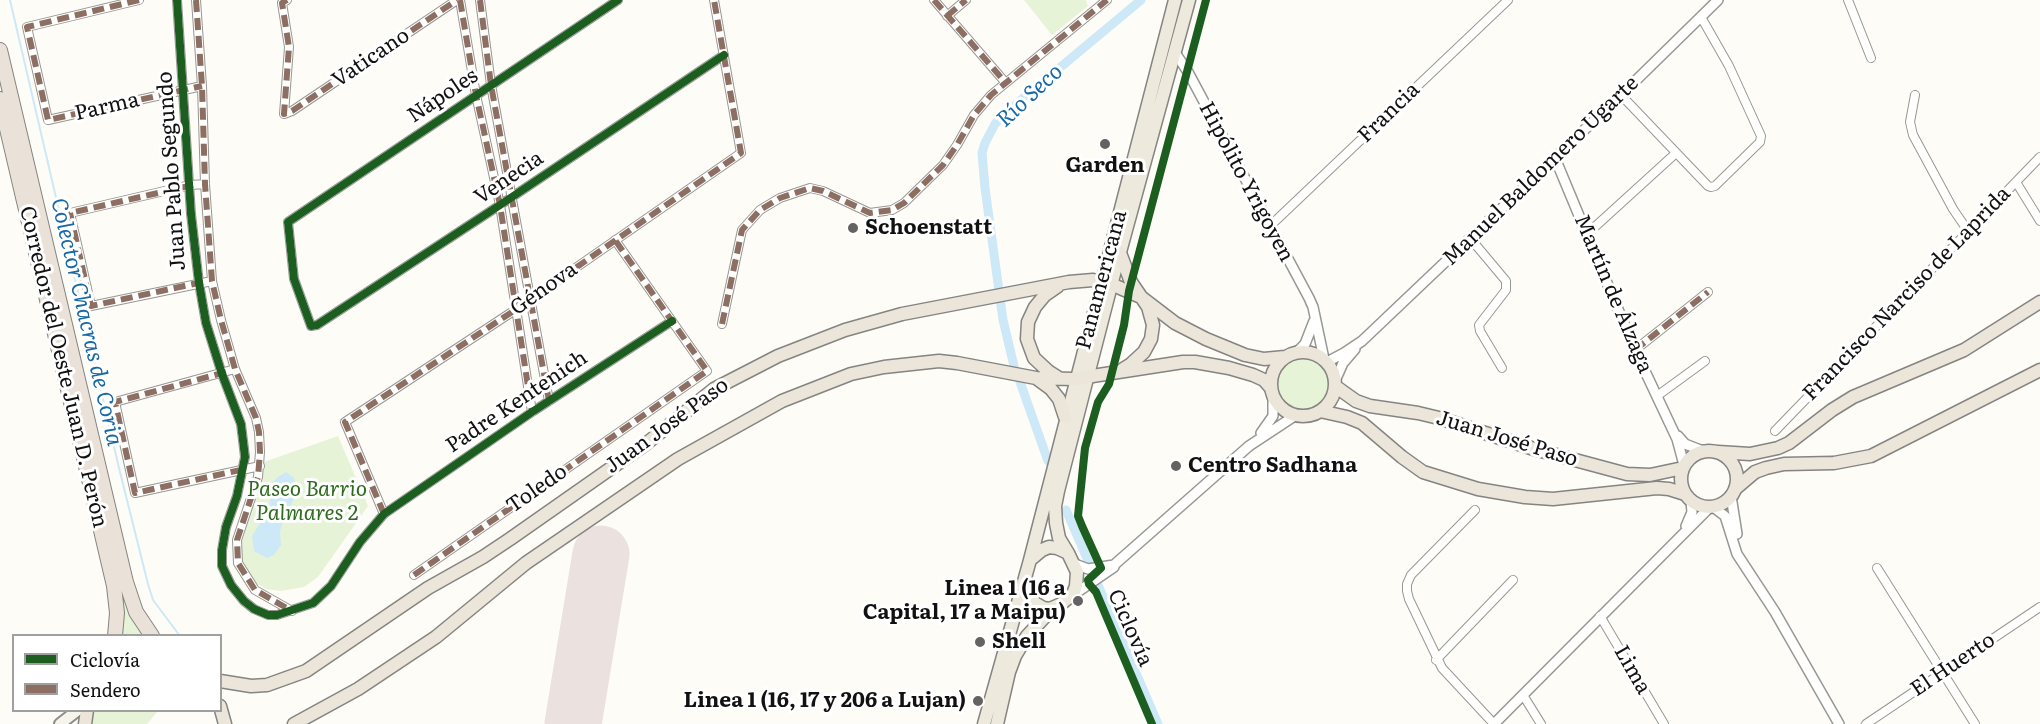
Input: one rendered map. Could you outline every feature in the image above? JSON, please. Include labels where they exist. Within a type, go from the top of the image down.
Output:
[{"type":"highway","name":"Corredor del Oeste Juan D. Perón","points":[[0,50],[126,582],[136,612],[151,634]]},
{"type":"highway","name":"Corredor del Oeste Juan D. Perón","points":[[0,99],[114,586],[117,613],[115,634]]},
{"type":"highway","points":[[1116,373],[1139,358],[1151,339],[1153,325],[1152,317],[1131,282],[1120,253]]},
{"type":"highway","name":"Juan José Paso","points":[[222,681],[238,685],[267,685],[306,671],[428,588],[483,557],[519,533],[647,443],[701,398],[734,377],[789,351],[845,330],[903,314],[980,299],[1062,284],[1106,282],[1141,297],[1175,323],[1213,342],[1257,358],[1291,355]]},
{"type":"highway","points":[[1060,378],[1048,371],[1035,358],[1029,346],[1027,329],[1030,315],[1035,307],[1045,295],[1062,284]]},
{"type":"highway","points":[[1703,451],[1750,454],[1779,448],[1790,443],[1832,410],[1853,397],[1964,350],[2040,302]]},
{"type":"highway","points":[[1314,353],[1325,360],[1333,371],[1335,384],[1332,398],[1320,411],[1307,416],[1296,415],[1280,406],[1272,392],[1274,370],[1291,355],[1314,353]]},
{"type":"highway","name":"Juan José Paso","points":[[294,724],[358,689],[428,643],[526,563],[678,459],[782,401],[851,374],[913,363],[957,363],[1036,378],[1081,378],[1195,362],[1253,375],[1264,380],[1272,392]]},
{"type":"highway","points":[[1712,507],[1721,504],[1755,472],[1784,464],[1834,463],[1871,456],[2040,370]]},
{"type":"highway","points":[[1036,378],[1051,389],[1059,399],[1065,417]]},
{"type":"highway","name":"Juan José Paso","points":[[1335,384],[1356,401],[1370,406],[1438,418],[1534,449],[1610,470],[1638,475],[1664,474],[1683,467],[1690,457],[1703,451]]},
{"type":"highway","name":"Juan José Paso","points":[[1320,411],[1348,417],[1362,423],[1423,472],[1478,489],[1553,499],[1657,488],[1669,489],[1700,506],[1712,507]]},
{"type":"highway","points":[[1718,452],[1733,465],[1737,477],[1733,492]]},
{"type":"highway","points":[[1683,467],[1680,479],[1688,498]]},
{"type":"main road","name":"Panamericana","points":[[1075,564],[1059,538],[1055,506],[1081,378],[1175,0]]},
{"type":"main road","name":"Panamericana","points":[[1106,282],[1120,253],[1188,0]]},
{"type":"main road","name":"Panamericana","points":[[984,724],[1030,560],[1065,417],[1081,378]]},
{"type":"main road","points":[[1030,560],[1049,547],[1068,553]]},
{"type":"main road","points":[[997,724],[1015,656],[1027,636],[1054,608],[1068,599],[1076,586],[1075,564]]},
{"type":"main road","points":[[1024,581],[1033,602],[1043,608],[1054,608]]},
{"type":"main road","points":[[60,724],[77,712]]},
{"type":"street","name":"Parma","points":[[139,0],[27,27],[48,120],[202,86]]},
{"type":"street","name":"Juan Pablo Segundo","points":[[177,0],[199,283],[206,323],[241,424],[245,457],[222,550],[226,577],[244,601],[254,609],[268,615],[277,615],[313,603],[340,575],[360,542],[384,514]]},
{"type":"street","name":"Juan Pablo Segundo","points":[[196,0],[212,281],[235,369],[256,418],[259,432],[260,466],[237,540],[238,563],[255,590],[292,611]]},
{"type":"street","points":[[458,0],[500,206],[532,412]]},
{"type":"street","name":"Vaticano","points":[[285,2],[289,47],[284,114],[292,111],[458,0]]},
{"type":"street","points":[[480,0],[491,86],[549,401]]},
{"type":"street","name":"Nápoles","points":[[311,326],[294,279],[288,222],[618,0]]},
{"type":"street","points":[[714,0],[724,55]]},
{"type":"street","points":[[934,0],[1005,82]]},
{"type":"street","points":[[947,16],[966,0]]},
{"type":"street","points":[[722,324],[742,231],[760,210],[780,198],[810,188],[823,190],[870,213],[892,210],[904,203],[943,165],[968,129],[974,115],[991,95],[1098,3],[1107,0]]},
{"type":"street","name":"Francia","points":[[1270,226],[1508,0]]},
{"type":"street","name":"Manuel Baldomero Ugarte","points":[[1335,384],[1343,363],[1362,340],[1621,96],[1718,0]]},
{"type":"street","points":[[1848,0],[1871,58]]},
{"type":"street","points":[[1621,96],[1711,187],[1715,186],[1760,142],[1761,136],[1729,66],[1701,17]]},
{"type":"street","name":"Hipólito Yrigoyen","points":[[1174,51],[1188,72],[1309,298],[1325,360]]},
{"type":"street","name":"Génova","points":[[384,514],[345,422],[530,300],[741,153],[724,55]]},
{"type":"street","name":"Venecia","points":[[311,326],[317,325],[500,206],[724,55]]},
{"type":"street","points":[[1915,95],[1910,122],[1913,135],[1953,209],[1968,231]]},
{"type":"street","points":[[1587,234],[1676,153]]},
{"type":"street","name":"Francisco Narciso de Laprida","points":[[1775,431],[2040,157]]},
{"type":"street","name":"Martín de Álzaga","points":[[1555,158],[1635,350],[1673,429],[1683,467]]},
{"type":"street","points":[[2016,182],[2040,221]]},
{"type":"street","points":[[205,184],[190,185],[70,213],[91,306],[212,281]]},
{"type":"street","points":[[1470,238],[1506,281],[1506,290],[1479,325],[1480,331],[1502,368]]},
{"type":"street","name":"Toledo","points":[[414,575],[707,371],[615,240]]},
{"type":"street","points":[[1635,350],[1708,292]]},
{"type":"street","points":[[1291,355],[1305,344],[1315,316]]},
{"type":"street","name":"Padre Kentenich","points":[[384,514],[532,412],[672,321]]},
{"type":"street","name":"Manuel Baldomero Ugarte","points":[[1325,360],[1344,353],[1362,340]]},
{"type":"street","points":[[1657,396],[1705,361]]},
{"type":"street","points":[[235,369],[115,402],[135,493],[260,466]]},
{"type":"street","points":[[1249,446],[1273,416],[1272,392]]},
{"type":"street","points":[[1075,564],[1088,569],[1113,566],[1249,446],[1296,415]]},
{"type":"street","name":"Martín de Álzaga","points":[[1673,429],[1685,444],[1703,451]]},
{"type":"street","points":[[1733,492],[1740,546],[1755,581]]},
{"type":"street","points":[[1678,538],[1690,520],[1692,512],[1688,498]]},
{"type":"street","points":[[1475,510],[1411,575],[1407,584],[1408,600],[1436,660],[1494,724],[1698,518],[1712,507],[1720,510],[1726,519],[1737,554],[1839,724]]},
{"type":"street","points":[[1698,518],[1712,514],[1726,519]]},
{"type":"street","points":[[1068,599],[1115,567],[1121,559]]},
{"type":"street","points":[[1877,568],[1975,724]]},
{"type":"street","points":[[1436,660],[1513,580]]},
{"type":"street","name":"El Huerto","points":[[1866,724],[2040,607]]},
{"type":"street","name":"Lima","points":[[1600,616],[1664,724]]},
{"type":"street","points":[[1523,695],[1541,724]]},
{"type":"green space","points":[[1024,0],[1086,0],[1088,6],[1052,35]]},
{"type":"green space","points":[[1302,358],[1316,362],[1324,370],[1328,384],[1324,398],[1316,406],[1302,410],[1288,406],[1280,398],[1276,384],[1280,370],[1288,362]]},
{"type":"green space","name":"Paseo Barrio Palmares 2","points":[[338,436],[368,506],[318,577],[304,587],[281,591],[266,589],[251,580],[241,565],[237,544],[261,463]]},
{"type":"green space","points":[[119,581],[146,634],[118,634]]},
{"type":"green space","points":[[93,712],[157,712],[147,724],[90,724]]},
{"type":"water","points":[[286,472],[294,478],[297,493],[283,519],[280,532],[281,545],[274,555],[267,558],[254,551],[252,536],[270,502],[269,486]]},
{"type":"waterway","name":"Colector Chacras de Coria","points":[[10,0],[148,584],[153,600],[178,634]]},
{"type":"waterway","name":"Río Seco","points":[[1014,366],[1003,320],[985,188],[982,153],[985,143],[995,124],[1003,115],[1141,0]]},
{"type":"waterway","name":"Río Seco","points":[[1020,382],[1048,461]]},
{"type":"waterway","name":"Río Seco","points":[[1066,510],[1089,563]]},
{"type":"waterway","name":"Río Seco","points":[[1098,585],[1158,724]]},
{"type":"runway","points":[[573,724],[601,554]]},
{"type":"marked path","points":[[139,0],[27,27],[48,120],[202,86]]},
{"type":"marked path","points":[[196,0],[212,281],[235,369],[256,418],[259,432],[258,477],[237,540],[238,563],[255,590],[292,611]]},
{"type":"marked path","points":[[287,0],[282,3],[289,47],[284,114],[292,111],[457,0]]},
{"type":"marked path","points":[[460,0],[476,95],[500,205],[532,412]]},
{"type":"marked path","points":[[480,0],[491,85],[549,401]]},
{"type":"marked path","points":[[384,514],[345,422],[515,310],[741,153],[714,0]]},
{"type":"marked path","points":[[934,0],[1005,82]]},
{"type":"marked path","points":[[947,16],[966,0]]},
{"type":"marked path","points":[[722,324],[742,230],[760,210],[780,198],[810,188],[823,191],[870,213],[892,210],[904,203],[943,165],[974,115],[991,95],[1107,0]]},
{"type":"marked path","points":[[193,185],[70,213],[91,306],[203,282]]},
{"type":"marked path","points":[[414,575],[707,371],[615,240]]},
{"type":"marked path","points":[[1635,350],[1708,292]]},
{"type":"marked path","points":[[226,372],[115,402],[135,493],[245,469]]},
{"type":"cycle path","points":[[177,0],[191,214],[199,283],[206,323],[241,424],[245,457],[237,496],[226,527],[222,566],[231,585],[254,609],[268,615],[277,615],[313,603],[331,586],[360,542],[384,514],[532,412],[672,321]]},
{"type":"cycle path","points":[[618,0],[288,222],[294,279],[311,326],[317,325],[500,205],[724,55]]},
{"type":"cycle path","name":"Ciclovía","points":[[1152,724],[1096,592],[1089,584],[1088,580],[1101,568],[1078,516],[1085,448],[1098,402],[1109,384],[1124,325],[1129,291],[1206,0]]},
{"type":"place","name":"Garden","points":[[1105,144]]},
{"type":"place","name":"Schoenstatt","points":[[853,228]]},
{"type":"place","name":"Centro Sadhana","points":[[1176,466]]},
{"type":"place","name":"Linea 1 (16 a Capital, 17 a Maipu)","points":[[1078,601]]},
{"type":"place","name":"Shell","points":[[980,642]]},
{"type":"place","name":"Linea 1 (16, 17 y 206 a Lujan)","points":[[978,701]]}]
